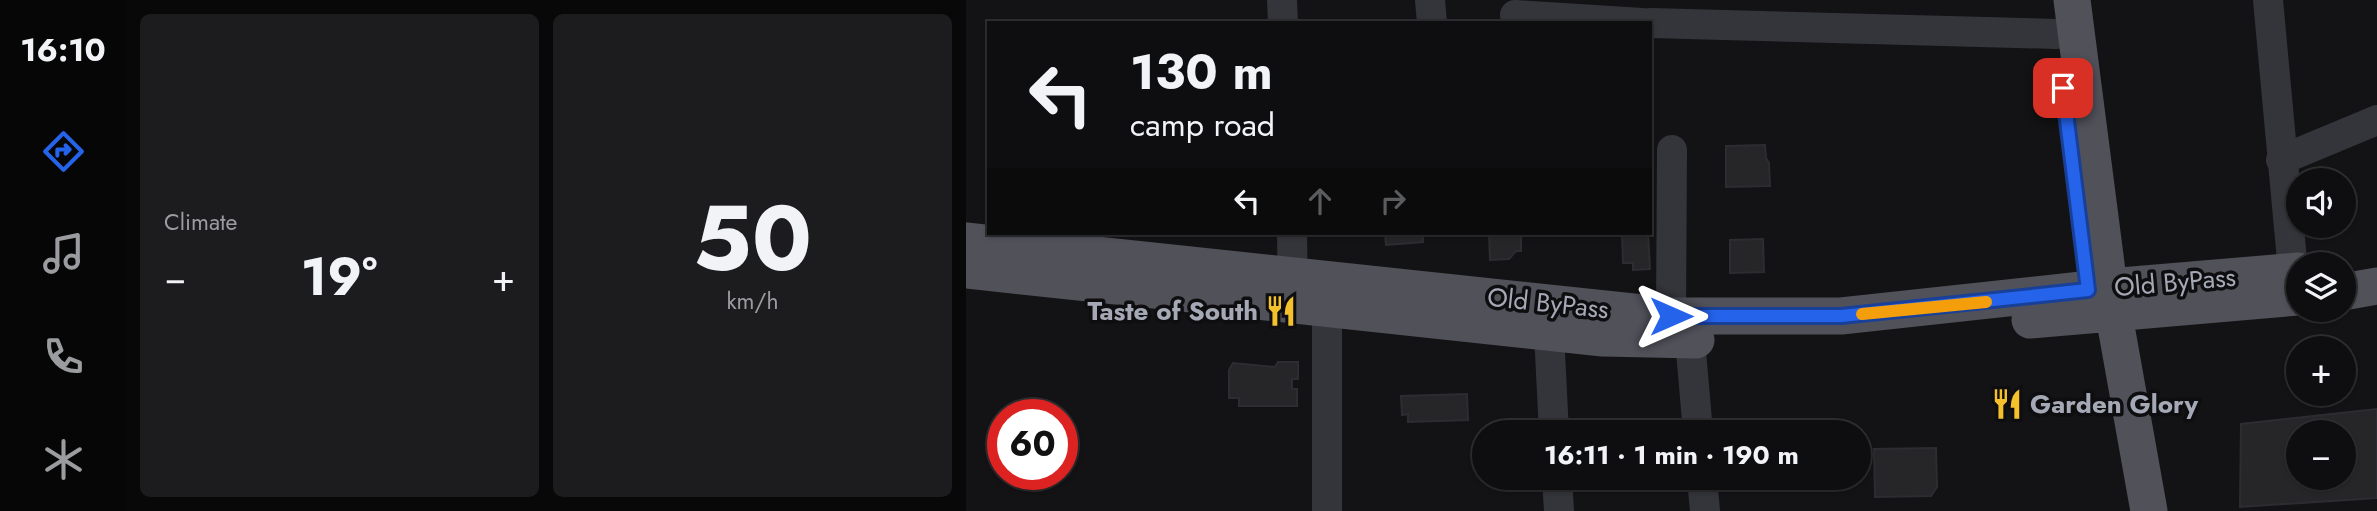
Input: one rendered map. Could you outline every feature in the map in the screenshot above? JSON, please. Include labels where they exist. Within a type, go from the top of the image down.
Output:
[{"type":"main road","points":[[2072,0],[2101,302],[2126,511]]},
{"type":"main road","points":[[2055,17],[2101,302],[2149,511]]},
{"type":"main road","name":"Old ByPass","points":[[966,242],[1310,292],[1681,328],[2101,302],[2286,281]]},
{"type":"main road","points":[[2356,268],[2377,267]]},
{"type":"main road","points":[[966,270],[1310,292],[1549,332],[1603,338],[1681,328]]},
{"type":"main road","points":[[2356,290],[2377,286]]},
{"type":"street","points":[[1282,0],[1283,21]]},
{"type":"street","points":[[1430,0],[1432,21]]},
{"type":"street","points":[[2268,0],[2281,160],[2292,252]]},
{"type":"street","points":[[1516,15],[1590,11],[1633,21]]},
{"type":"street","points":[[1652,23],[2055,17]]},
{"type":"street","points":[[2281,160],[2377,120]]},
{"type":"street","points":[[1672,149],[1681,328],[1696,420]]},
{"type":"street","points":[[1293,235],[1310,292],[1327,511]]},
{"type":"street","points":[[1549,332],[1553,420]]},
{"type":"street","points":[[1558,490],[1559,511]]},
{"type":"street","points":[[1703,490],[1705,511]]},
{"type":"building","points":[[1765,145],[1770,186],[1726,187],[1726,146]]},
{"type":"building","points":[[1385,235],[1423,235],[1423,242],[1386,245]]},
{"type":"building","points":[[1489,235],[1521,235],[1521,251],[1516,251],[1509,259],[1490,260]]},
{"type":"building","points":[[1622,235],[1648,235],[1650,269],[1633,270],[1633,263],[1623,263]]},
{"type":"building","points":[[1763,239],[1764,272],[1730,273],[1730,240]]},
{"type":"building","points":[[1278,362],[1298,362],[1298,379],[1292,379],[1292,389],[1297,389],[1297,406],[1239,406],[1239,398],[1229,398],[1229,370],[1233,363],[1275,367]]},
{"type":"building","points":[[1467,394],[1468,420],[1408,422],[1408,414],[1402,415],[1401,396]]},
{"type":"building","points":[[2377,409],[2377,498],[2240,507],[2241,424]]},
{"type":"building","points":[[1936,448],[1937,487],[1931,496],[1875,497],[1874,449]]},
{"type":"slow traffic","points":[[1862,314],[1986,302]]},
{"type":"place","name":"Taste of South","points":[[1281,311]]},
{"type":"place","name":"Garden Glory","points":[[2007,404]]},
{"type":"route","points":[[1671,316],[1841,316],[2088,290],[2063,88]]}]
